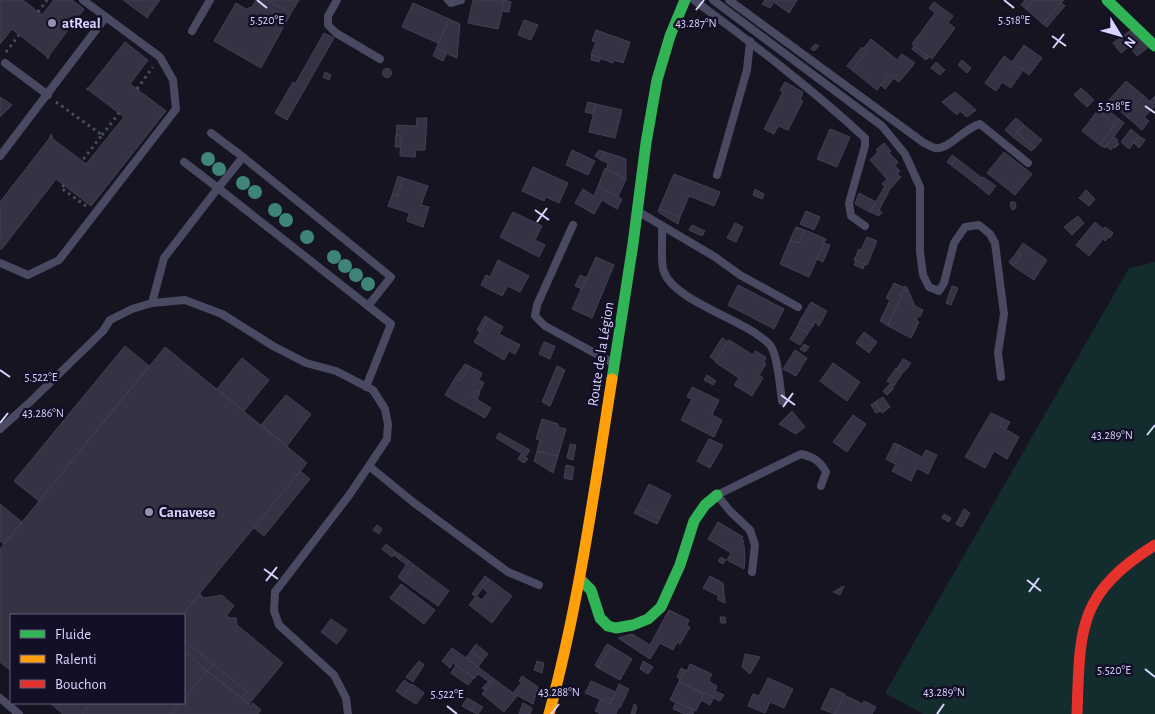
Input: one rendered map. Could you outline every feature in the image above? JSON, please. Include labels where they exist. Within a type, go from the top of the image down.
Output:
[{"type":"main road","name":"Route de la Légion","points":[[549,714],[559,678],[580,579],[657,80],[670,36],[685,0]]},
{"type":"main road","points":[[1106,0],[1155,46]]},
{"type":"main road","points":[[580,579],[591,590],[600,618],[608,626],[616,628],[633,625],[648,619],[661,608],[680,565],[694,521],[705,505],[717,496]]},
{"type":"main road","points":[[1077,714],[1080,656],[1085,623],[1099,593],[1124,566],[1155,545]]},
{"type":"lane","points":[[0,263],[28,276],[59,260],[176,109],[173,80],[160,57],[82,0]]},
{"type":"lane","points":[[192,31],[210,0]]},
{"type":"lane","points":[[337,0],[328,16],[328,25],[336,33],[380,59]]},
{"type":"lane","points":[[448,0],[452,3],[461,0]]},
{"type":"lane","points":[[694,0],[750,41],[821,98],[865,138],[865,146],[850,203],[851,216],[866,226]]},
{"type":"lane","points":[[713,0],[882,126],[905,154],[920,187],[920,252],[923,275],[929,287],[939,291],[944,283],[954,243],[965,227],[979,226],[990,234],[995,243],[1004,314],[998,353],[1001,377]]},
{"type":"lane","points":[[729,0],[924,143],[936,148],[945,146],[973,126],[980,124],[1028,163]]},
{"type":"lane","points":[[0,156],[105,18]]},
{"type":"lane","points":[[717,175],[747,70],[750,41]]},
{"type":"lane","points":[[5,63],[48,95]]},
{"type":"lane","points":[[211,134],[243,157],[391,277],[368,306]]},
{"type":"lane","points":[[152,303],[164,258],[243,157]]},
{"type":"lane","points":[[184,162],[391,324],[366,387]]},
{"type":"lane","points":[[637,211],[715,257],[740,275],[798,306]]},
{"type":"lane","points":[[573,225],[535,316],[545,326],[614,364]]},
{"type":"lane","points":[[662,226],[663,270],[670,283],[691,298],[752,332],[771,346],[782,402]]},
{"type":"lane","points":[[0,429],[103,331],[110,320],[132,309],[152,303],[185,300],[197,304],[222,314],[273,346],[306,363],[336,371],[373,390],[385,409],[388,424],[386,439],[345,502],[275,592],[274,611],[279,625],[334,675],[346,698],[348,714]]},
{"type":"lane","points":[[752,572],[755,545],[750,530],[730,512],[717,496],[801,454],[812,456],[821,462],[826,472],[821,486]]},
{"type":"lane","points":[[369,466],[413,502],[508,572],[539,585]]},
{"type":"lane","points":[[0,698],[19,714]]},
{"type":"path","points":[[39,0],[44,4]]},
{"type":"path","points":[[38,12],[47,0]]},
{"type":"path","points":[[5,53],[19,35]]},
{"type":"path","points":[[137,89],[160,57]]},
{"type":"path","points":[[48,95],[102,135]]},
{"type":"path","points":[[82,161],[119,113]]},
{"type":"path","points":[[97,141],[102,144]]},
{"type":"path","points":[[64,185],[61,188],[95,213]]},
{"type":"green space","points":[[1155,262],[1155,714],[923,714],[885,693],[1129,268]]},
{"type":"building","points":[[0,0],[23,0],[42,15],[54,0],[72,0],[84,9],[48,59],[12,29],[0,44]]},
{"type":"building","points":[[123,0],[157,0],[145,16]]},
{"type":"building","points":[[157,0],[160,0],[147,18],[145,16]]},
{"type":"building","points":[[256,0],[267,0],[291,13],[261,68],[214,41],[236,3],[246,9],[252,7]]},
{"type":"building","points":[[267,0],[299,0],[291,13]]},
{"type":"building","points":[[473,0],[505,0],[498,29],[468,23]]},
{"type":"building","points":[[504,0],[511,2],[509,12],[502,11]]},
{"type":"building","points":[[765,0],[797,0],[789,13],[774,2],[770,8],[762,4]]},
{"type":"building","points":[[1025,0],[1034,0],[1026,9],[1021,5]]},
{"type":"building","points":[[1034,0],[1064,0],[1043,24],[1026,9]]},
{"type":"building","points":[[934,2],[953,16],[948,23],[955,28],[932,59],[912,44],[935,13],[929,8]]},
{"type":"building","points":[[413,3],[449,19],[438,43],[402,27]]},
{"type":"building","points":[[1061,3],[1065,6],[1047,27],[1043,24]]},
{"type":"building","points":[[449,19],[460,24],[457,58],[436,49]]},
{"type":"building","points":[[524,20],[538,25],[531,40],[518,35]]},
{"type":"building","points":[[596,30],[630,42],[623,63],[614,60],[613,63],[591,55],[596,42],[592,41]]},
{"type":"building","points":[[1131,30],[1138,39],[1121,53],[1113,43]]},
{"type":"building","points":[[324,33],[334,38],[287,120],[275,113],[293,82],[295,84]]},
{"type":"building","points":[[1143,36],[1150,46],[1137,56],[1129,46]]},
{"type":"building","points":[[871,39],[897,60],[902,54],[915,63],[899,82],[889,75],[877,90],[852,70],[867,52],[863,49]]},
{"type":"building","points":[[125,42],[148,60],[130,84],[166,111],[91,206],[56,179],[1,250],[0,202],[51,134],[53,139],[86,164],[124,117],[86,89]]},
{"type":"building","points":[[815,44],[819,46],[814,51],[811,49]]},
{"type":"building","points":[[1024,45],[1042,58],[1029,75],[1012,62]]},
{"type":"building","points":[[914,46],[929,57],[926,60],[912,49]]},
{"type":"building","points":[[862,47],[867,52],[852,70],[847,66]]},
{"type":"building","points":[[436,49],[447,53],[443,61],[433,56]]},
{"type":"building","points":[[592,55],[601,58],[599,62],[591,60]]},
{"type":"building","points":[[1004,56],[1023,70],[1011,88],[1002,82],[996,91],[985,83]]},
{"type":"building","points":[[962,60],[971,68],[967,73],[958,65]]},
{"type":"building","points":[[936,62],[945,70],[940,75],[931,68]]},
{"type":"building","points":[[387,68],[392,73],[387,78],[382,73]]},
{"type":"building","points":[[325,72],[331,75],[329,80],[323,77]]},
{"type":"building","points":[[889,75],[894,78],[885,89],[881,85]]},
{"type":"building","points":[[1126,81],[1144,96],[1127,117],[1108,101]]},
{"type":"building","points":[[785,82],[803,92],[800,100],[803,101],[788,130],[778,126],[774,134],[764,129],[783,92],[780,90]]},
{"type":"building","points":[[1081,88],[1094,100],[1087,107],[1074,95]]},
{"type":"building","points":[[955,92],[976,110],[967,117],[960,111],[957,115],[942,102]]},
{"type":"building","points":[[1144,96],[1155,106],[1144,117],[1149,121],[1142,130],[1127,117]]},
{"type":"building","points":[[1155,96],[1155,103],[1154,104],[1150,101]]},
{"type":"building","points":[[0,97],[12,105],[0,117]]},
{"type":"building","points":[[588,102],[596,104],[593,114],[585,112]]},
{"type":"building","points":[[596,104],[622,110],[615,138],[589,132]]},
{"type":"building","points":[[1102,105],[1119,119],[1115,125],[1098,110]]},
{"type":"building","points":[[1098,110],[1115,125],[1100,145],[1082,131]]},
{"type":"building","points":[[417,118],[427,118],[425,150],[416,150],[415,157],[400,156],[401,136],[396,135],[397,125],[416,126]]},
{"type":"building","points":[[1016,118],[1024,125],[1013,137],[1005,130]]},
{"type":"building","points":[[1119,119],[1124,123],[1105,148],[1100,145]]},
{"type":"building","points":[[1024,125],[1042,140],[1035,148],[1017,133]]},
{"type":"building","points":[[830,129],[850,137],[837,167],[817,159]]},
{"type":"building","points":[[1131,129],[1139,136],[1129,149],[1121,142]]},
{"type":"building","points":[[1017,133],[1035,148],[1031,151],[1013,137]]},
{"type":"building","points":[[396,135],[401,136],[401,147],[395,147]]},
{"type":"building","points":[[1139,136],[1145,140],[1139,148],[1134,143]]},
{"type":"building","points":[[1114,137],[1118,140],[1116,142],[1119,144],[1111,150],[1106,146]]},
{"type":"building","points":[[884,143],[891,151],[889,153],[898,162],[895,166],[900,171],[897,174],[901,177],[890,189],[879,210],[882,212],[879,216],[870,212],[885,186],[882,184],[887,179],[870,160],[878,152],[876,150]]},
{"type":"building","points":[[572,150],[595,161],[588,175],[566,165]]},
{"type":"building","points":[[599,150],[605,152],[601,160],[595,156]]},
{"type":"building","points":[[605,152],[626,159],[626,179],[607,169],[608,163],[601,160]]},
{"type":"building","points":[[1004,152],[1032,174],[1015,195],[987,173]]},
{"type":"building","points":[[952,155],[956,158],[951,165],[947,162]]},
{"type":"building","points":[[956,158],[982,178],[977,185],[951,165]]},
{"type":"building","points":[[533,167],[568,183],[559,203],[546,197],[544,201],[522,191]]},
{"type":"building","points":[[605,168],[626,179],[618,197],[598,186]]},
{"type":"building","points":[[674,174],[720,192],[714,206],[689,196],[680,217],[659,209]]},
{"type":"building","points":[[398,176],[403,178],[397,196],[392,195]]},
{"type":"building","points":[[983,177],[996,186],[989,195],[977,185]]},
{"type":"building","points":[[403,178],[428,186],[421,205],[429,207],[423,227],[407,221],[409,213],[388,206],[392,195],[397,196]]},
{"type":"building","points":[[598,186],[622,199],[617,209],[602,200],[594,214],[575,203],[583,189],[594,196]]},
{"type":"building","points":[[755,189],[764,194],[762,199],[753,195]]},
{"type":"building","points":[[1086,190],[1095,199],[1089,206],[1079,198]]},
{"type":"building","points":[[859,193],[876,202],[870,212],[855,204]]},
{"type":"building","points":[[1011,202],[1015,202],[1016,208],[1012,210],[1010,205]]},
{"type":"building","points":[[659,209],[680,217],[678,224],[658,212]]},
{"type":"building","points":[[806,211],[820,217],[814,230],[800,224]]},
{"type":"building","points":[[513,212],[542,226],[535,240],[545,245],[539,257],[500,237]]},
{"type":"building","points":[[1078,216],[1084,223],[1072,235],[1064,227]]},
{"type":"building","points":[[1095,222],[1103,229],[1105,227],[1113,233],[1105,241],[1103,239],[1089,256],[1076,245]]},
{"type":"building","points":[[735,223],[743,227],[736,242],[727,238]]},
{"type":"building","points":[[692,225],[705,231],[702,236],[689,230]]},
{"type":"building","points":[[796,227],[805,230],[799,243],[790,240]]},
{"type":"building","points":[[805,230],[826,239],[809,277],[780,264],[790,240],[799,243]]},
{"type":"building","points":[[867,237],[877,241],[867,265],[854,260]]},
{"type":"building","points":[[824,243],[830,245],[823,262],[817,259]]},
{"type":"building","points":[[1023,243],[1047,260],[1034,280],[1013,266],[1021,255],[1017,252]]},
{"type":"building","points":[[1017,252],[1021,255],[1013,266],[1009,262]]},
{"type":"building","points":[[596,257],[614,265],[592,318],[572,309]]},
{"type":"building","points":[[498,260],[529,276],[520,292],[508,286],[502,296],[481,285],[486,275],[490,277]]},
{"type":"building","points":[[856,261],[865,264],[863,269],[854,265]]},
{"type":"building","points":[[580,275],[587,278],[582,289],[575,286]]},
{"type":"building","points":[[894,283],[903,287],[906,286],[908,290],[900,294],[902,298],[888,326],[880,321],[890,300],[886,298]]},
{"type":"building","points":[[738,285],[784,309],[774,329],[728,305]]},
{"type":"building","points":[[952,286],[958,288],[951,305],[946,303]]},
{"type":"building","points":[[908,290],[915,306],[923,310],[920,317],[918,316],[916,320],[919,322],[911,338],[888,326],[902,298],[900,294]]},
{"type":"building","points":[[811,302],[827,311],[819,326],[815,322],[813,326],[801,319]]},
{"type":"building","points":[[485,316],[488,318],[480,332],[477,330]]},
{"type":"building","points":[[488,318],[503,327],[499,334],[520,345],[515,354],[509,351],[504,360],[474,342]]},
{"type":"building","points":[[801,319],[813,326],[808,333],[797,327]]},
{"type":"building","points":[[797,327],[808,333],[800,345],[790,339]]},
{"type":"building","points":[[864,332],[877,342],[869,353],[856,343]]},
{"type":"building","points":[[722,338],[728,342],[716,361],[710,357]]},
{"type":"building","points":[[729,340],[753,355],[755,351],[766,357],[764,362],[766,364],[759,375],[763,378],[752,396],[734,385],[739,378],[715,362]]},
{"type":"building","points":[[544,342],[555,346],[550,359],[539,354]]},
{"type":"building","points":[[804,344],[809,347],[805,352],[800,349]]},
{"type":"building","points":[[125,346],[149,366],[39,501],[14,481]]},
{"type":"building","name":"Canavese","points":[[165,347],[307,463],[183,614],[10,614],[10,670],[0,662],[0,549]]},
{"type":"building","points":[[795,350],[807,358],[796,376],[783,369]]},
{"type":"building","points":[[242,358],[269,380],[244,411],[217,389]]},
{"type":"building","points":[[903,359],[911,363],[904,372],[897,369]]},
{"type":"building","points":[[833,363],[860,382],[847,401],[820,381]]},
{"type":"building","points":[[465,364],[469,366],[460,381],[455,378]]},
{"type":"building","points":[[469,366],[482,373],[479,380],[484,383],[479,392],[476,391],[472,396],[491,408],[485,418],[445,395],[455,378],[460,381]]},
{"type":"building","points":[[557,366],[565,370],[550,406],[542,402]]},
{"type":"building","points":[[896,368],[903,372],[894,386],[887,381]]},
{"type":"building","points":[[707,375],[716,381],[713,385],[704,380]]},
{"type":"building","points":[[890,384],[894,388],[887,395],[883,391]]},
{"type":"building","points":[[692,387],[719,400],[712,415],[722,420],[714,437],[681,420],[692,399],[687,397]]},
{"type":"building","points":[[476,391],[480,393],[477,399],[472,396]]},
{"type":"building","points":[[286,395],[311,414],[287,446],[261,425]]},
{"type":"building","points":[[883,397],[890,407],[882,413],[875,402]]},
{"type":"building","points":[[875,402],[880,411],[876,413],[871,405]]},
{"type":"building","points":[[792,411],[805,427],[796,434],[779,424]]},
{"type":"building","points":[[991,413],[1004,419],[1000,426],[1019,437],[1007,459],[994,451],[985,468],[965,457]]},
{"type":"building","points":[[853,415],[866,424],[847,452],[833,442]]},
{"type":"building","points":[[542,419],[558,424],[558,427],[566,429],[558,456],[537,451],[540,440],[536,439]]},
{"type":"building","points":[[1004,419],[1010,422],[1006,429],[1000,426]]},
{"type":"building","points":[[499,433],[530,450],[526,456],[496,438]]},
{"type":"building","points":[[709,439],[723,445],[710,468],[697,461]]},
{"type":"building","points":[[894,443],[899,445],[891,462],[886,459]]},
{"type":"building","points":[[570,444],[576,445],[573,460],[567,458]]},
{"type":"building","points":[[899,445],[922,457],[926,450],[937,455],[928,474],[917,468],[911,481],[892,471],[896,464],[891,462]]},
{"type":"building","points":[[537,451],[558,456],[553,473],[534,461]]},
{"type":"building","points":[[521,454],[528,459],[524,463],[518,459]]},
{"type":"building","points":[[566,465],[574,467],[572,480],[564,478]]},
{"type":"building","points":[[300,471],[310,479],[264,536],[254,528]]},
{"type":"building","points":[[649,484],[671,495],[660,518],[638,506]]},
{"type":"building","points":[[0,504],[22,522],[4,544],[0,541]]},
{"type":"building","points":[[638,506],[660,518],[657,524],[634,513]]},
{"type":"building","points":[[964,509],[970,513],[962,527],[956,524]]},
{"type":"building","points":[[944,514],[951,518],[949,522],[942,518]]},
{"type":"building","points":[[718,522],[743,537],[744,569],[727,560],[731,553],[708,539]]},
{"type":"building","points":[[377,525],[382,529],[379,534],[373,530]]},
{"type":"building","points":[[386,544],[396,552],[392,557],[382,549]]},
{"type":"building","points":[[396,552],[401,555],[399,559],[394,555]]},
{"type":"building","points":[[401,555],[409,561],[407,565],[399,559]]},
{"type":"building","points":[[721,557],[726,560],[723,564],[718,561]]},
{"type":"building","points":[[409,561],[414,565],[403,581],[398,577]]},
{"type":"building","points":[[414,565],[449,591],[438,606],[403,581]]},
{"type":"building","points":[[485,576],[489,579],[476,597],[472,594]]},
{"type":"building","points":[[710,576],[723,583],[725,603],[717,599],[719,596],[703,588]]},
{"type":"building","points":[[489,579],[512,596],[492,623],[469,605],[476,596],[482,600],[488,592],[482,588]]},
{"type":"building","points":[[401,584],[435,610],[424,624],[390,598]]},
{"type":"building","points":[[844,586],[840,595],[833,592]]},
{"type":"building","points":[[200,594],[204,598],[222,595],[234,606],[226,616],[236,618],[237,625],[283,663],[249,704],[242,698],[247,692],[185,641],[185,614],[183,614]]},
{"type":"building","points":[[669,610],[689,620],[687,625],[690,627],[680,644],[677,642],[673,650],[660,643],[650,659],[618,638],[632,634],[650,645]]},
{"type":"building","points":[[720,617],[725,617],[726,623],[721,623]]},
{"type":"building","points":[[331,619],[347,630],[337,644],[321,632]]},
{"type":"building","points":[[185,641],[213,664],[207,671],[185,652]]},
{"type":"building","points":[[476,644],[488,654],[483,660],[471,651]]},
{"type":"building","points":[[607,644],[611,646],[598,668],[595,665]]},
{"type":"building","points":[[611,646],[632,659],[620,680],[598,668]]},
{"type":"building","points":[[452,648],[494,679],[491,683],[478,674],[475,678],[453,663],[450,668],[442,661]]},
{"type":"building","points":[[471,651],[483,660],[478,667],[466,658]]},
{"type":"building","points":[[185,652],[207,671],[185,698]]},
{"type":"building","points":[[745,654],[760,657],[750,674],[742,667]]},
{"type":"building","points":[[419,661],[424,665],[413,682],[406,677]]},
{"type":"building","points":[[537,661],[544,663],[542,673],[534,670]]},
{"type":"building","points":[[643,661],[653,667],[648,674],[640,669]]},
{"type":"building","points":[[213,664],[247,692],[242,698],[207,671]]},
{"type":"building","points":[[690,664],[712,674],[709,680],[717,686],[715,691],[724,695],[720,701],[679,681]]},
{"type":"building","points":[[456,665],[474,678],[468,685],[451,673]]},
{"type":"building","points":[[681,668],[685,670],[680,679],[677,677]]},
{"type":"building","points":[[207,671],[251,706],[253,703],[261,710],[258,714],[171,714],[180,704],[185,704],[185,698]]},
{"type":"building","points":[[522,676],[538,687],[533,704],[513,693],[521,683],[519,681]]},
{"type":"building","points":[[768,678],[793,689],[784,708],[770,702],[765,713],[748,706],[753,694],[759,696]]},
{"type":"building","points":[[494,679],[517,696],[504,712],[482,694]]},
{"type":"building","points":[[404,680],[411,685],[403,696],[396,691]]},
{"type":"building","points":[[489,681],[491,683],[485,690],[482,688]]},
{"type":"building","points":[[591,681],[616,692],[612,700],[607,697],[604,701],[585,693]]},
{"type":"building","points":[[679,681],[704,694],[696,711],[670,700]]},
{"type":"building","points":[[412,684],[424,693],[416,704],[403,696]]},
{"type":"building","points":[[619,684],[629,689],[620,708],[611,704]]},
{"type":"building","points":[[831,688],[845,694],[835,714],[821,709]]},
{"type":"building","points":[[704,693],[714,697],[710,705],[701,700]]},
{"type":"building","points":[[844,695],[863,704],[864,701],[876,707],[872,714],[835,714]]},
{"type":"building","points":[[607,697],[612,700],[610,704],[604,701]]},
{"type":"building","points":[[467,698],[476,703],[471,711],[462,706]]},
{"type":"building","points":[[600,700],[618,709],[616,714],[601,714],[595,711]]},
{"type":"building","points":[[676,702],[694,710],[693,714],[685,714],[673,709]]},
{"type":"building","points":[[476,703],[483,707],[478,714],[471,711]]},
{"type":"building","points":[[523,703],[532,708],[530,714],[519,714]]},
{"type":"building","points":[[51,704],[90,704],[82,714],[63,714]]},
{"type":"building","points":[[90,704],[180,704],[171,714],[82,714]]},
{"type":"building","points":[[634,704],[637,706],[635,714],[631,714]]},
{"type":"traffic: fast","points":[[612,379],[633,244],[646,143],[657,80],[670,36],[685,0]]},
{"type":"traffic: fast","points":[[1107,0],[1155,46]]},
{"type":"traffic: fast","points":[[580,579],[591,590],[600,618],[608,626],[616,628],[633,625],[648,619],[661,607],[680,565],[694,521],[705,505],[717,495]]},
{"type":"traffic: slow","points":[[549,714],[560,673],[577,589],[612,379]]},
{"type":"traffic: jam","points":[[1077,714],[1079,659],[1082,636],[1088,616],[1097,598],[1110,580],[1129,563],[1155,545]]},
{"type":"place","name":"atReal","points":[[52,23]]},
{"type":"place","name":"Canavese","points":[[149,512]]}]
